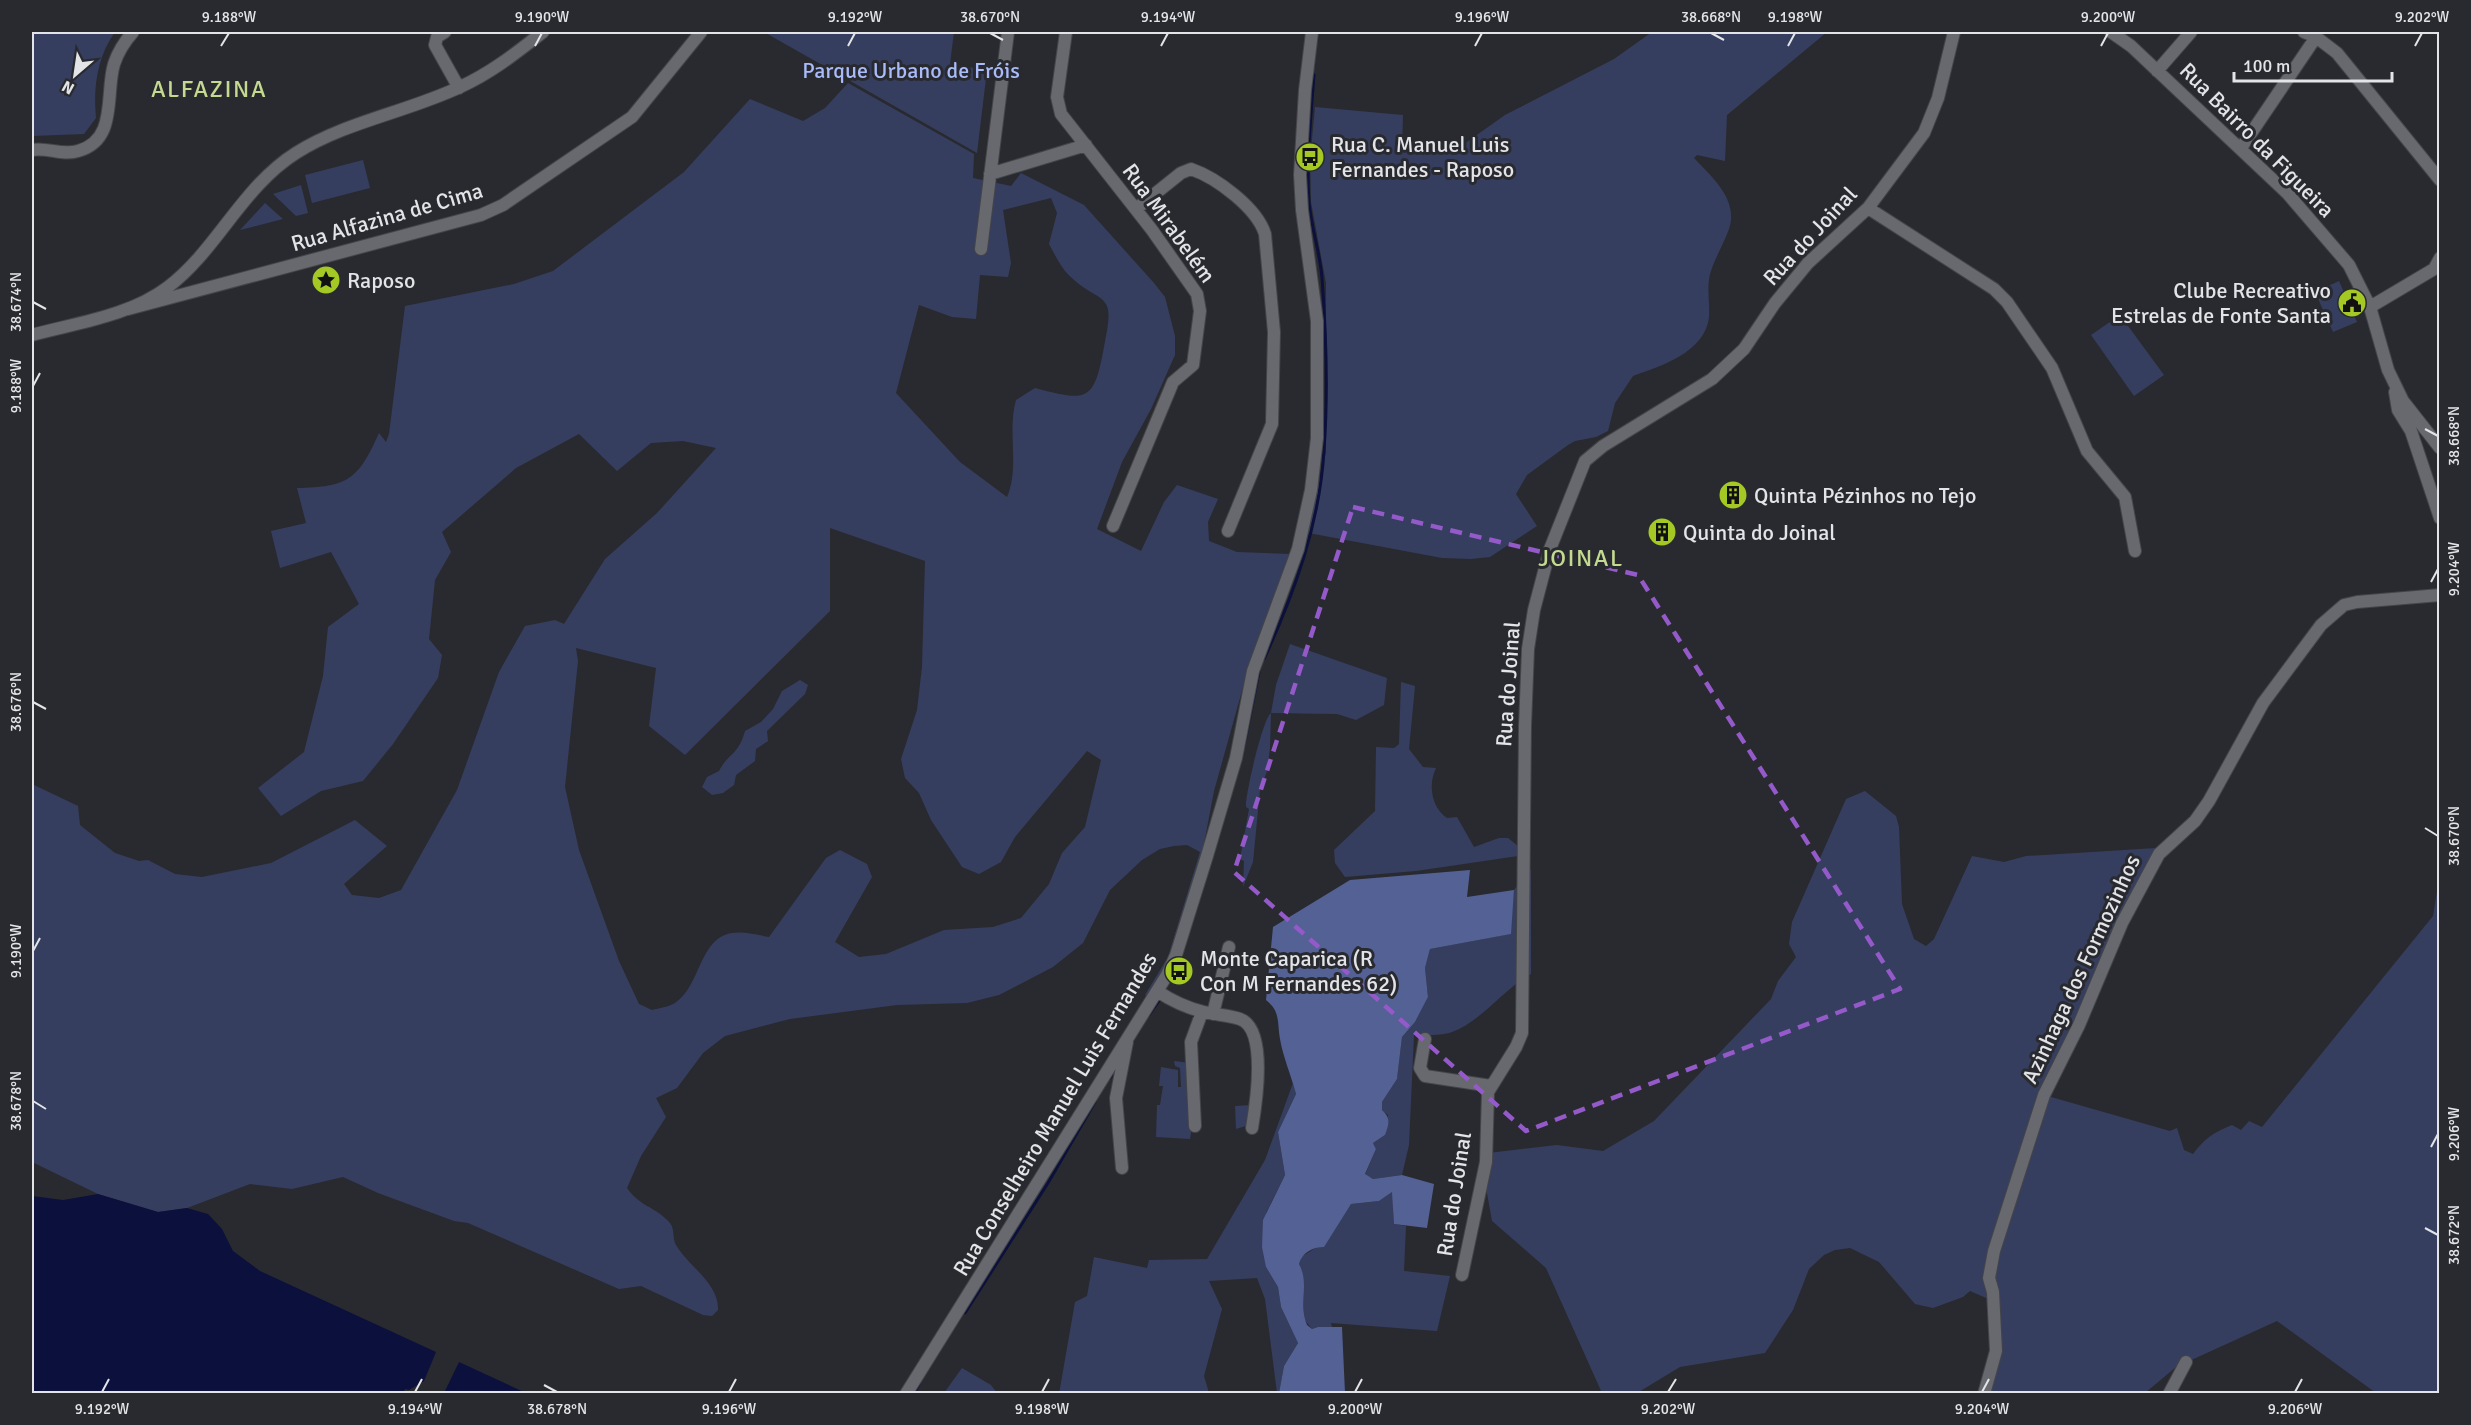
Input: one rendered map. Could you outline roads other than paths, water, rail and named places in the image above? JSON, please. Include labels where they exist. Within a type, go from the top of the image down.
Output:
[{"type":"street","points":[[32,150],[72,153],[86,148],[100,136],[108,121],[114,65],[133,32]]},
{"type":"street","points":[[445,32],[437,37],[435,45],[459,88]]},
{"type":"street","points":[[32,335],[129,309],[166,288],[184,274],[259,183],[285,160],[309,146],[459,88],[503,63],[543,32]]},
{"type":"street","name":"Rua Alfazina de Cima","points":[[129,309],[481,215],[503,206],[632,117],[702,32]]},
{"type":"street","points":[[981,249],[1008,32]]},
{"type":"street","name":"Rua Mirabelém","points":[[1066,32],[1058,103],[1064,119],[1136,209],[1194,289],[1199,300],[1200,311],[1193,365],[1173,382],[1113,526]]},
{"type":"street","name":"Rua Conselheiro Manuel Luis Fernandes","points":[[906,1394],[1157,991],[1176,955],[1207,856],[1236,758],[1255,664],[1298,549],[1311,490],[1317,438],[1317,321],[1302,210],[1300,175],[1305,90],[1312,32]]},
{"type":"street","name":"Rua do Joinal","points":[[1462,1275],[1486,1162],[1488,1092],[1516,1047],[1522,1026],[1528,649],[1534,610],[1550,549],[1585,460],[1712,379],[1744,349],[1775,303],[1808,263],[1868,208],[1924,133],[1938,98],[1954,32]]},
{"type":"street","name":"Rua Bairro da Figueira","points":[[2112,32],[2241,148],[2288,194],[2349,265],[2370,307],[2392,379],[2403,401],[2439,448]]},
{"type":"street","points":[[2157,71],[2191,32]]},
{"type":"street","points":[[2304,32],[2316,37],[2337,53],[2439,180]]},
{"type":"street","points":[[2241,148],[2316,37]]},
{"type":"street","points":[[990,174],[1086,145]]},
{"type":"street","points":[[1136,209],[1182,173],[1191,170],[1210,178],[1253,211],[1261,221],[1265,234],[1274,332],[1272,424],[1267,441],[1228,531]]},
{"type":"street","points":[[1868,208],[1994,290],[2007,302],[2052,368],[2087,451],[2125,496],[2135,551]]},
{"type":"street","points":[[2370,307],[2438,263]]},
{"type":"street","points":[[2392,379],[2398,410],[2411,431],[2439,518]]},
{"type":"street","name":"Azinhaga dos Formozinhos","points":[[1984,1394],[1996,1351],[1993,1292],[1989,1278],[1994,1251],[2044,1095],[2079,1025],[2148,870],[2158,854],[2176,835],[2195,820],[2209,801],[2263,704],[2327,619],[2344,605],[2356,602],[2439,595]]},
{"type":"street","points":[[1195,1126],[1191,1042],[1207,1013],[1229,946]]},
{"type":"street","points":[[1157,991],[1177,1003],[1207,1013],[1243,1020],[1255,1034],[1256,1093],[1252,1128]]},
{"type":"street","points":[[1122,1168],[1116,1098],[1128,1036]]},
{"type":"street","points":[[1425,1040],[1420,1068],[1425,1076],[1491,1086]]},
{"type":"street","points":[[2169,1394],[2186,1362]]},
{"type":"waterway","points":[[1264,659],[1304,558],[1322,477],[1326,386],[1323,298],[1321,268],[1310,211],[1308,186],[1314,75]]},
{"type":"waterway","points":[[1244,746],[1260,667]]},
{"type":"waterway","points":[[1149,1015],[1161,998]]},
{"type":"waterway","points":[[1110,1078],[1117,1066]]},
{"type":"waterway","points":[[965,1313],[1048,1183],[1095,1102]]},
{"type":"waterway","points":[[914,1394],[919,1384]]},
{"type":"place","name":"Rua C. Manuel Luis Fernandes - Raposo","points":[[1310,157]]},
{"type":"place","name":"Raposo","points":[[326,280]]},
{"type":"place","name":"Clube Recreativo Estrelas de Fonte Santa","points":[[2352,303]]},
{"type":"place","name":"Quinta Pézinhos no Tejo","points":[[1733,495]]},
{"type":"place","name":"Quinta do Joinal","points":[[1662,532]]},
{"type":"place","name":"Monte Caparica (R Con M Fernandes 62)","points":[[1179,971]]},
{"type":"district","name":"ALFAZINA","points":[[209,89]]},
{"type":"district","name":"JOINAL","points":[[1581,558]]},
{"type":"park label","name":"Parque Urbano de Fróis","points":[[911,70]]}]
